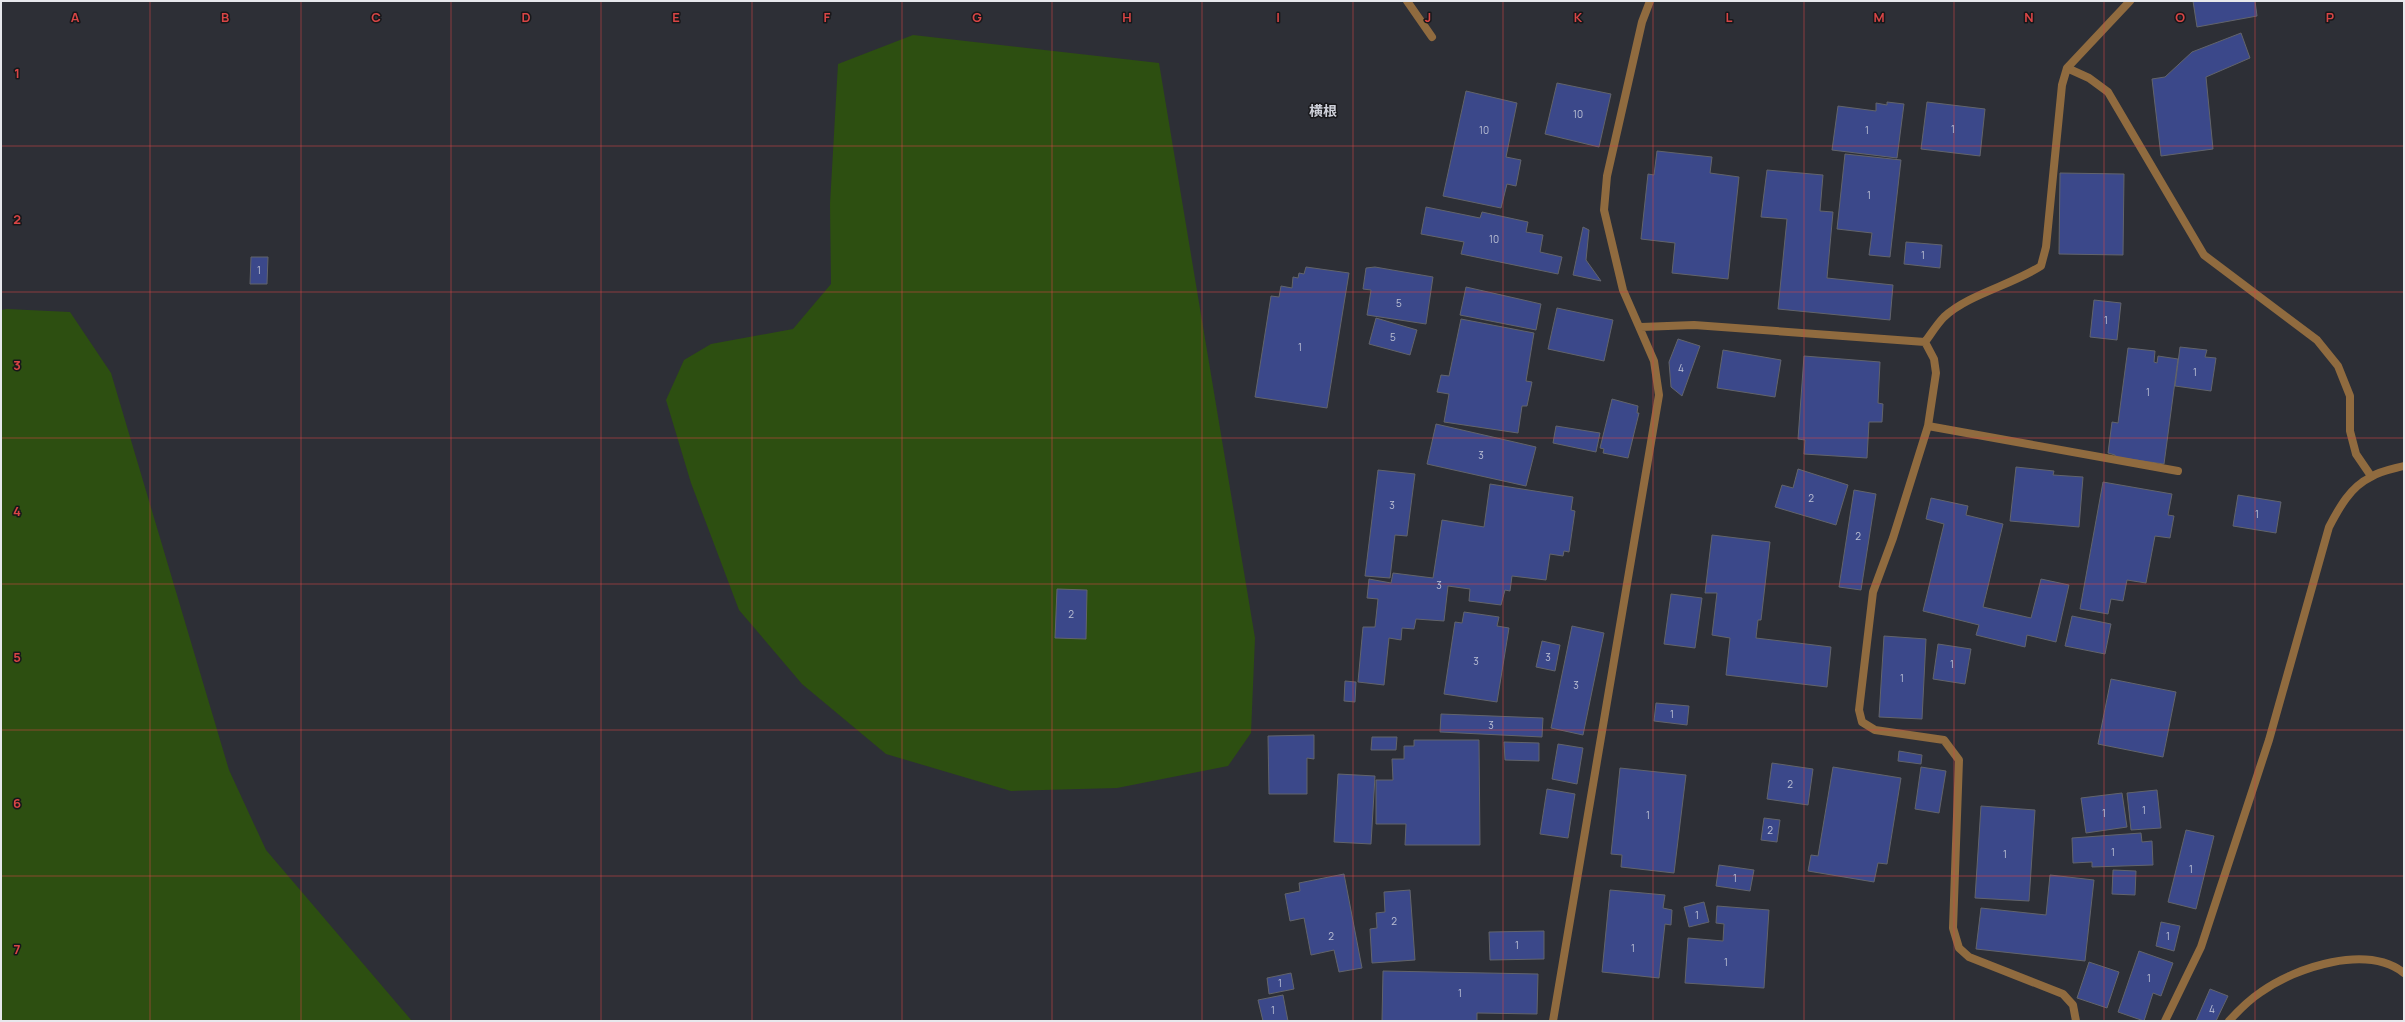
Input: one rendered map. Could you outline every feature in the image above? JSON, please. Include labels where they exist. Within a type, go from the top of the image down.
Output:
[{"type":"street","points":[[1407,1],[1432,37]]},
{"type":"street","points":[[1553,1021],[1659,395],[1654,361],[1641,327],[1623,290],[1604,210],[1607,176],[1642,22],[1650,1]]},
{"type":"street","points":[[1925,342],[1945,317],[1972,300],[2024,277],[2040,266],[2046,247],[2062,85],[2067,68],[2130,1]]},
{"type":"street","points":[[2067,68],[2108,92],[2204,255],[2317,340],[2338,366],[2350,396],[2350,431],[2356,454],[2371,476]]},
{"type":"street","points":[[1641,327],[1694,325],[1925,342]]},
{"type":"street","points":[[1925,342],[1934,359],[1936,373],[1928,426],[1893,538],[1873,592],[1859,710],[1862,722],[1875,730],[1944,740],[1959,760],[1953,928],[1959,948],[1969,957],[2063,994],[2073,1005],[2076,1021]]},
{"type":"street","points":[[1928,426],[2178,471]]},
{"type":"street","points":[[2165,1021],[2201,947],[2269,740],[2329,527],[2340,506],[2354,489],[2371,476],[2404,466]]},
{"type":"street","points":[[2229,1021],[2260,992],[2287,977],[2314,968],[2348,960],[2376,959],[2393,964],[2404,973]]},
{"type":"green space","points":[[913,35],[1159,63],[1255,638],[1251,733],[1228,766],[1117,788],[1011,791],[886,754],[802,684],[739,610],[691,483],[666,400],[684,360],[711,344],[793,329],[831,284],[830,204],[838,64]]},
{"type":"green space","points":[[1,310],[70,312],[111,373],[229,770],[266,850],[412,1021],[1,1021]]},
{"type":"building","points":[[2193,1],[2255,1],[2257,16],[2197,27]]},
{"type":"building","points":[[2241,33],[2250,58],[2206,77],[2213,149],[2161,156],[2152,79],[2165,77],[2192,52]]},
{"type":"building","points":[[1557,83],[1611,94],[1599,147],[1545,134]]},
{"type":"building","points":[[1466,91],[1517,103],[1506,157],[1521,160],[1516,186],[1507,184],[1501,208],[1443,196]]},
{"type":"building","points":[[1887,102],[1904,104],[1897,158],[1832,150],[1838,106],[1876,111],[1876,103],[1887,105]]},
{"type":"building","points":[[1927,102],[1985,109],[1980,156],[1921,149]]},
{"type":"building","points":[[1657,151],[1712,157],[1710,173],[1739,177],[1728,279],[1672,273],[1675,243],[1641,239],[1648,174],[1654,175]]},
{"type":"building","points":[[1845,154],[1901,160],[1890,257],[1869,255],[1872,233],[1837,229]]},
{"type":"building","points":[[1767,170],[1823,175],[1820,211],[1833,212],[1827,278],[1893,285],[1890,320],[1778,309],[1787,219],[1761,217]]},
{"type":"building","points":[[2060,173],[2124,174],[2123,255],[2059,254]]},
{"type":"building","points":[[1426,207],[1480,218],[1482,212],[1528,222],[1526,232],[1543,235],[1540,252],[1562,257],[1558,274],[1461,254],[1464,242],[1421,234]]},
{"type":"building","points":[[1583,227],[1589,230],[1586,260],[1601,281],[1573,275]]},
{"type":"building","points":[[1906,242],[1942,245],[1940,268],[1904,264]]},
{"type":"building","points":[[251,257],[268,257],[267,284],[250,284]]},
{"type":"building","points":[[1306,267],[1349,273],[1327,408],[1255,397],[1271,296],[1279,297],[1281,286],[1292,288],[1293,277],[1298,278],[1299,273],[1304,274]]},
{"type":"building","points":[[1375,267],[1433,277],[1426,324],[1367,315],[1371,290],[1363,289],[1366,268]]},
{"type":"building","points":[[1466,287],[1541,304],[1536,330],[1460,315]]},
{"type":"building","points":[[2094,300],[2121,303],[2117,340],[2090,337]]},
{"type":"building","points":[[1557,308],[1613,320],[1604,361],[1548,349]]},
{"type":"building","points":[[1376,318],[1417,330],[1410,355],[1369,344]]},
{"type":"building","points":[[1461,319],[1534,333],[1526,381],[1532,382],[1527,406],[1522,406],[1518,433],[1444,422],[1449,394],[1437,392],[1441,375],[1449,376]]},
{"type":"building","points":[[1678,339],[1700,346],[1682,396],[1671,387],[1669,362]]},
{"type":"building","points":[[2180,347],[2207,350],[2205,357],[2216,358],[2211,391],[2175,386]]},
{"type":"building","points":[[2128,348],[2155,351],[2154,362],[2157,363],[2158,356],[2178,359],[2164,464],[2115,457],[2115,455],[2108,453],[2112,422],[2118,423]]},
{"type":"building","points":[[1723,350],[1781,360],[1775,397],[1717,388]]},
{"type":"building","points":[[1804,356],[1880,362],[1878,403],[1883,404],[1882,422],[1869,422],[1867,458],[1804,454],[1805,440],[1798,439]]},
{"type":"building","points":[[1612,399],[1638,406],[1637,413],[1639,413],[1628,458],[1603,453],[1604,449],[1600,448]]},
{"type":"building","points":[[1436,424],[1536,447],[1526,486],[1427,464]]},
{"type":"building","points":[[1556,426],[1600,433],[1596,452],[1553,443]]},
{"type":"building","points":[[2016,467],[2054,471],[2053,475],[2083,477],[2079,527],[2010,521]]},
{"type":"building","points":[[1798,469],[1848,485],[1836,525],[1775,507],[1782,485],[1793,488]]},
{"type":"building","points":[[1378,470],[1415,474],[1407,536],[1395,535],[1390,578],[1365,576]]},
{"type":"building","points":[[2103,482],[2172,494],[2168,515],[2174,516],[2170,538],[2155,536],[2146,583],[2127,580],[2123,601],[2111,599],[2108,614],[2080,609]]},
{"type":"building","points":[[1490,484],[1573,497],[1571,510],[1575,511],[1569,552],[1564,551],[1563,556],[1550,554],[1546,580],[1512,576],[1510,591],[1505,590],[1501,605],[1469,601],[1470,589],[1448,586],[1444,621],[1416,619],[1414,629],[1402,628],[1401,640],[1389,638],[1384,685],[1358,682],[1363,627],[1375,627],[1378,599],[1367,598],[1369,579],[1391,583],[1393,573],[1433,578],[1442,520],[1484,527]]},
{"type":"building","points":[[1854,490],[1876,494],[1861,590],[1839,587]]},
{"type":"building","points":[[2238,495],[2281,502],[2276,533],[2233,526]]},
{"type":"building","points":[[1931,498],[1968,506],[1966,515],[2003,524],[1983,607],[2031,618],[2041,579],[2069,585],[2056,642],[2027,635],[2025,647],[1976,635],[1979,625],[1923,611],[1944,524],[1926,519]]},
{"type":"building","points":[[1712,535],[1770,542],[1761,620],[1758,620],[1756,638],[1831,647],[1827,687],[1726,675],[1730,638],[1712,635],[1717,593],[1705,593]]},
{"type":"building","points":[[1057,589],[1087,590],[1086,639],[1055,638]]},
{"type":"building","points":[[1671,594],[1702,598],[1695,648],[1664,644]]},
{"type":"building","points":[[1464,612],[1499,617],[1497,626],[1509,628],[1497,702],[1444,694],[1455,622],[1462,623]]},
{"type":"building","points":[[2072,616],[2111,624],[2105,654],[2065,646]]},
{"type":"building","points":[[1572,626],[1604,633],[1583,735],[1551,728]]},
{"type":"building","points":[[1884,636],[1926,639],[1922,719],[1879,717]]},
{"type":"building","points":[[1542,641],[1560,645],[1555,671],[1536,667]]},
{"type":"building","points":[[1938,644],[1971,649],[1965,684],[1933,679]]},
{"type":"building","points":[[2111,679],[2176,692],[2163,757],[2098,744]]},
{"type":"building","points":[[1345,681],[1356,682],[1355,702],[1344,701]]},
{"type":"building","points":[[1656,703],[1689,706],[1687,725],[1654,721]]},
{"type":"building","points":[[1441,714],[1543,718],[1542,737],[1440,732]]},
{"type":"building","points":[[1314,735],[1314,759],[1307,758],[1307,794],[1269,794],[1268,736]]},
{"type":"building","points":[[1372,737],[1397,737],[1396,750],[1371,750]]},
{"type":"building","points":[[1414,740],[1479,740],[1480,845],[1405,845],[1406,824],[1376,824],[1376,780],[1393,780],[1392,759],[1404,759],[1404,746],[1414,746]]},
{"type":"building","points":[[1504,742],[1539,743],[1539,761],[1505,760]]},
{"type":"building","points":[[1558,744],[1583,748],[1577,784],[1552,779]]},
{"type":"building","points":[[1899,751],[1922,755],[1921,764],[1898,761]]},
{"type":"building","points":[[1772,763],[1813,769],[1808,805],[1767,799]]},
{"type":"building","points":[[1833,767],[1901,778],[1887,864],[1878,863],[1874,882],[1808,871],[1811,855],[1818,856]]},
{"type":"building","points":[[1921,767],[1946,771],[1939,813],[1915,809]]},
{"type":"building","points":[[1620,768],[1686,775],[1674,873],[1621,867],[1622,855],[1611,854]]},
{"type":"building","points":[[1338,774],[1375,776],[1371,844],[1334,842]]},
{"type":"building","points":[[1547,789],[1575,794],[1568,838],[1540,834]]},
{"type":"building","points":[[2157,790],[2161,828],[2131,830],[2127,793]]},
{"type":"building","points":[[2122,793],[2127,827],[2086,833],[2081,798]]},
{"type":"building","points":[[1981,806],[2035,810],[2029,901],[1975,898]]},
{"type":"building","points":[[1764,818],[1780,820],[1777,842],[1761,840]]},
{"type":"building","points":[[2186,830],[2214,836],[2196,909],[2168,902]]},
{"type":"building","points":[[2141,833],[2142,842],[2152,841],[2153,865],[2092,867],[2092,862],[2073,863],[2072,838]]},
{"type":"building","points":[[1719,865],[1754,870],[1750,891],[1716,886]]},
{"type":"building","points":[[2113,870],[2136,871],[2135,895],[2112,894]]},
{"type":"building","points":[[1344,874],[1362,968],[1339,972],[1334,950],[1311,955],[1304,918],[1290,921],[1285,894],[1300,891],[1299,883]]},
{"type":"building","points":[[2050,875],[2094,880],[2085,961],[1976,949],[1981,908],[2046,915]]},
{"type":"building","points":[[1410,890],[1415,960],[1372,963],[1370,929],[1377,928],[1376,913],[1385,912],[1384,892]]},
{"type":"building","points":[[1610,890],[1665,895],[1663,908],[1672,910],[1671,925],[1665,924],[1659,978],[1602,972]]},
{"type":"building","points":[[1704,902],[1709,922],[1689,927],[1684,907]]},
{"type":"building","points":[[1717,906],[1769,910],[1764,988],[1685,983],[1688,938],[1723,941],[1724,924],[1716,923]]},
{"type":"building","points":[[2161,922],[2180,926],[2174,951],[2156,946]]},
{"type":"building","points":[[1544,931],[1544,959],[1490,960],[1489,932]]},
{"type":"building","points":[[2139,951],[2173,963],[2161,996],[2153,993],[2144,1021],[2118,1012]]},
{"type":"building","points":[[2089,962],[2119,972],[2107,1008],[2077,998]]},
{"type":"building","points":[[1383,971],[1538,974],[1537,1014],[1477,1013],[1477,1021],[1382,1021]]},
{"type":"building","points":[[1291,973],[1294,989],[1269,994],[1267,978]]},
{"type":"building","points":[[2210,989],[2228,996],[2216,1021],[2196,1021]]},
{"type":"building","points":[[1283,995],[1288,1021],[1263,1021],[1258,1000]]},
{"type":"district","name":"横根","points":[[1323,110]]}]
